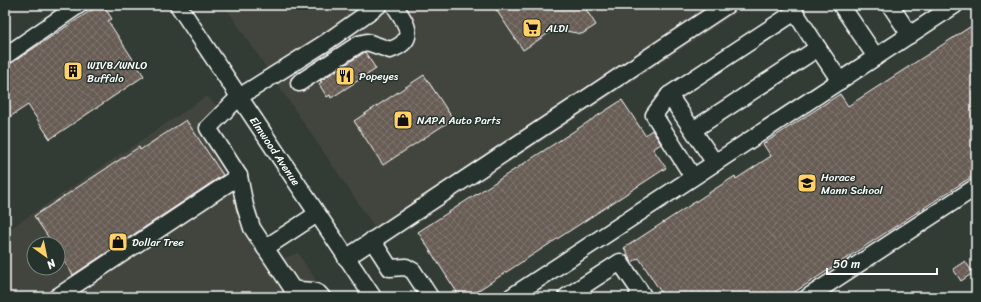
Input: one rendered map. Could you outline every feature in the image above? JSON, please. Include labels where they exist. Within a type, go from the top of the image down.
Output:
[{"type":"street","points":[[5,56],[80,5]]},
{"type":"street","name":"Elmwood Avenue","points":[[178,5],[373,297]]},
{"type":"street","points":[[322,297],[314,291],[300,291],[295,293],[252,228],[245,206],[239,176],[208,128],[239,97],[324,43],[379,5]]},
{"type":"street","points":[[299,83],[359,44],[367,42],[390,50],[399,47],[408,38],[408,29],[404,19],[394,5]]},
{"type":"street","points":[[346,258],[727,5]]},
{"type":"street","points":[[841,5],[876,57]]},
{"type":"street","points":[[890,5],[910,35]]},
{"type":"street","points":[[511,297],[531,292],[693,177],[910,35],[945,8]]},
{"type":"street","points":[[693,177],[654,115],[669,95],[795,12],[840,81]]},
{"type":"street","points":[[693,130],[818,48]]},
{"type":"street","points":[[669,95],[715,163]]},
{"type":"street","points":[[56,297],[239,176]]},
{"type":"street","points":[[808,297],[976,187]]},
{"type":"street","points":[[265,248],[317,214]]},
{"type":"street","points":[[372,240],[390,268],[406,267],[412,271],[430,297]]},
{"type":"street","points":[[566,297],[620,262],[642,294],[637,297]]},
{"type":"shaded area","points":[[224,5],[748,5],[386,244]]},
{"type":"shaded area","points":[[207,96],[227,117],[219,137],[237,165],[243,162],[264,231],[285,258],[298,253],[327,297],[5,297],[5,232]]},
{"type":"building","name":"WIVB/WNLO Buffalo","points":[[99,5],[103,5],[112,19],[108,21],[144,76],[50,139],[28,105],[5,120],[5,66]]},
{"type":"building","name":"ALDI","points":[[493,5],[583,5],[596,25],[582,34],[555,29],[523,50]]},
{"type":"building","points":[[976,23],[976,174],[787,297],[664,297],[639,258],[632,262],[624,248],[735,176],[736,179],[771,156],[763,144],[840,94],[848,106]]},
{"type":"building","name":"Popeyes","points":[[365,52],[376,69],[331,98],[330,95],[327,97],[319,84],[322,82],[320,81]]},
{"type":"building","name":"NAPA Auto Parts","points":[[424,75],[453,119],[383,165],[354,121]]},
{"type":"building","points":[[622,100],[645,135],[652,130],[661,144],[653,149],[666,168],[468,297],[460,297],[418,232]]},
{"type":"building","points":[[186,120],[223,175],[73,275],[66,264],[66,236],[48,236],[34,216],[139,147],[140,150]]},
{"type":"building","points":[[965,261],[973,273],[961,281],[953,269]]},
{"type":"place","name":"ALDI","points":[[532,28]]},
{"type":"place","name":"WIVB/WNLO Buffalo","points":[[73,71]]},
{"type":"place","name":"Popeyes","points":[[345,76]]},
{"type":"place","name":"NAPA Auto Parts","points":[[403,120]]},
{"type":"place","name":"Horace Mann School","points":[[807,183]]},
{"type":"place","name":"Dollar Tree","points":[[118,242]]}]
